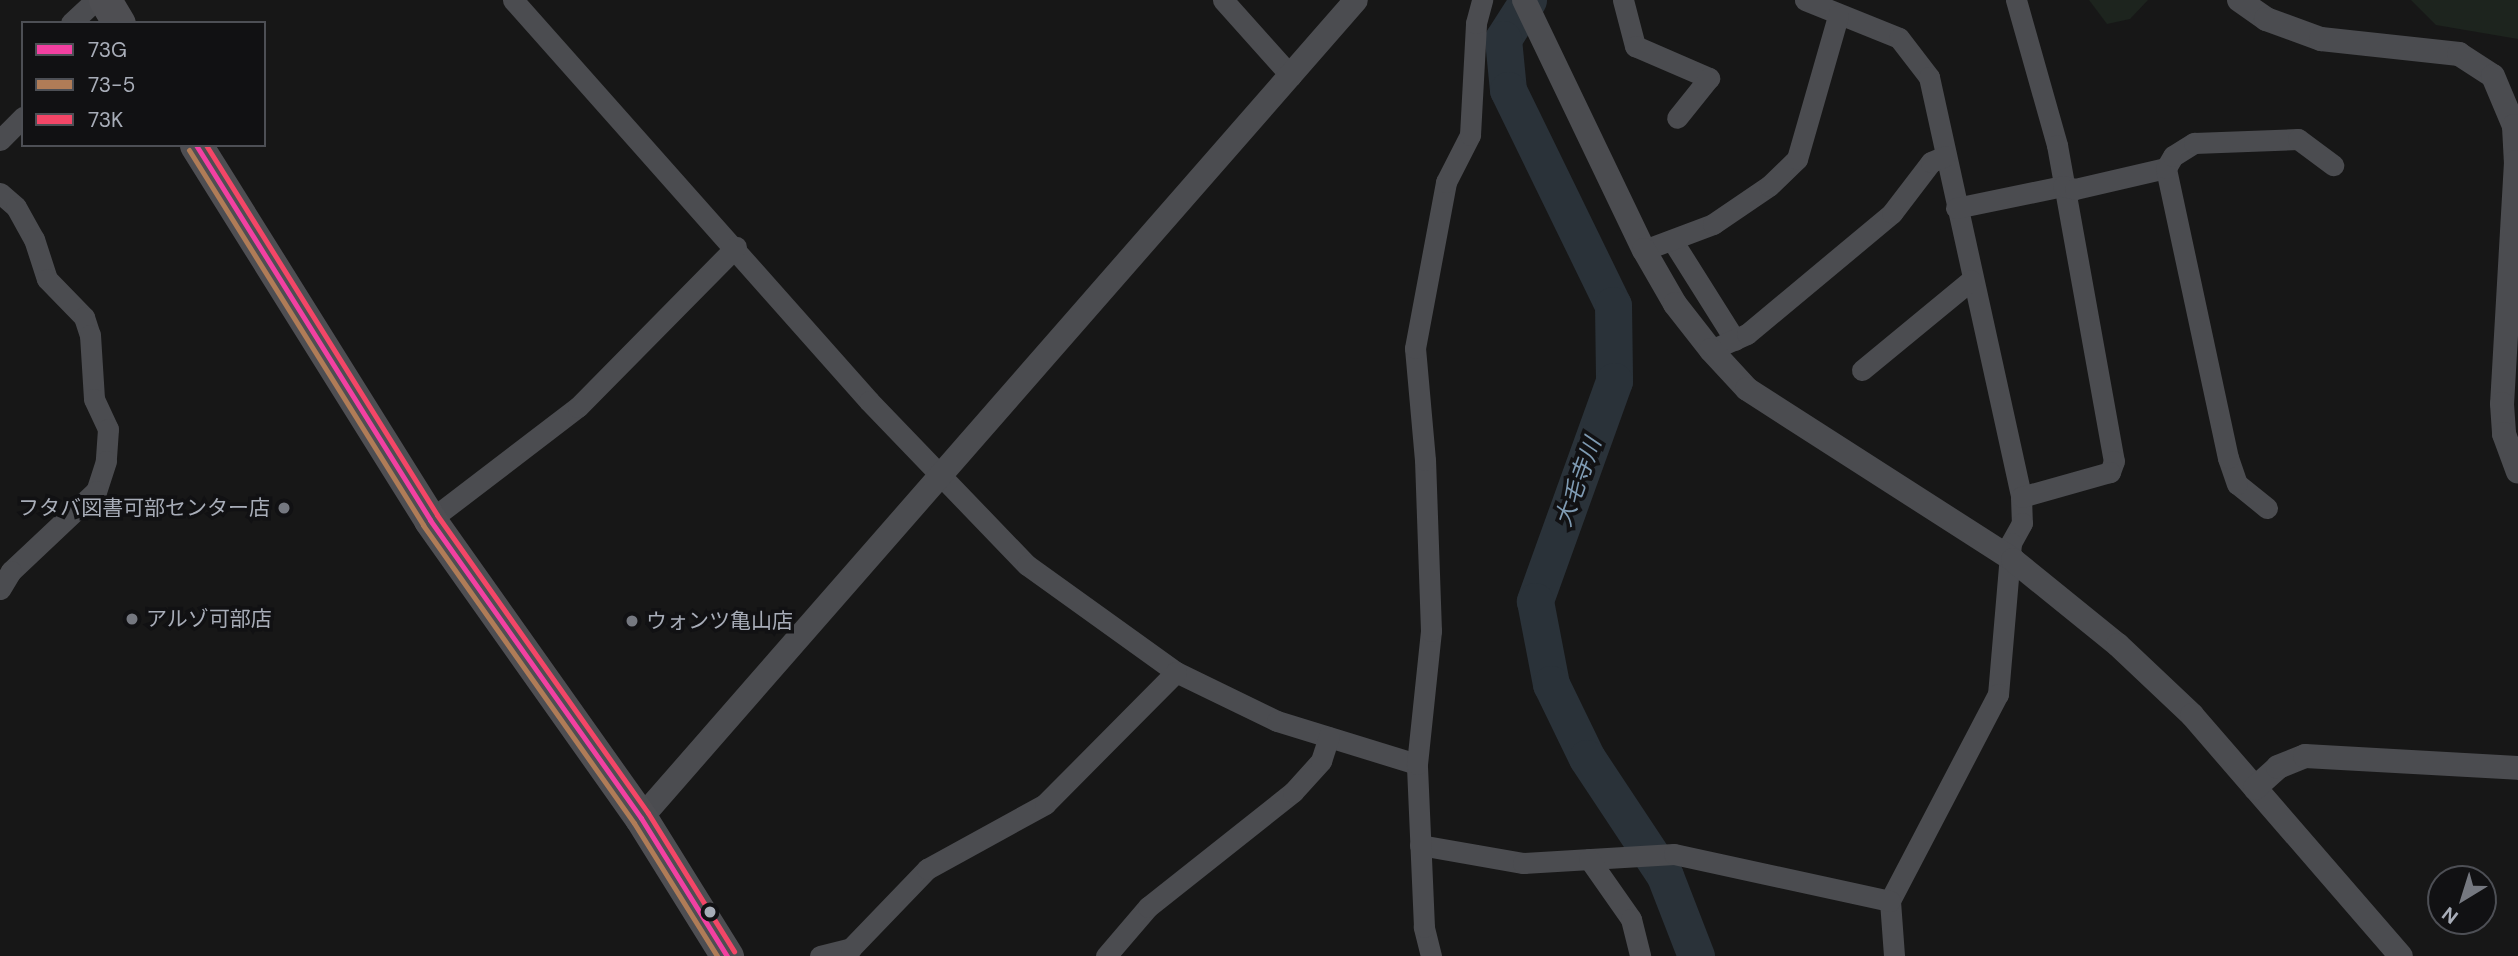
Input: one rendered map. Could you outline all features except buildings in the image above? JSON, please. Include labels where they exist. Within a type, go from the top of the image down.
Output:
[{"type":"highway","points":[[197,147],[430,520],[641,818],[727,956]]},
{"type":"street","points":[[513,0],[736,247],[869,401],[1027,565],[1176,672],[1277,721],[1417,764]]},
{"type":"street","points":[[1223,0],[1291,76]]},
{"type":"street","points":[[641,818],[942,477],[1356,0]]},
{"type":"street","points":[[1431,956],[1424,926],[1417,764],[1431,631],[1425,460],[1415,348],[1447,182],[1470,135],[1476,23],[1482,0]]},
{"type":"street","points":[[1524,0],[1644,250],[1675,304],[1711,350],[1747,389],[2012,560],[2118,645],[2192,715],[2402,956]]},
{"type":"street","points":[[1623,0],[1635,46],[1709,78],[1677,118]]},
{"type":"street","points":[[1805,0],[1838,16],[1899,38],[1916,55],[1929,77],[1971,280],[2021,497],[2022,523],[2011,543],[2012,560],[1998,694],[1891,901],[1894,956]]},
{"type":"street","points":[[2016,0],[2057,145],[2114,461],[2110,472],[2021,497]]},
{"type":"street","points":[[2239,0],[2266,19],[2321,39],[2459,54],[2493,76],[2514,126],[2516,162],[2502,404],[2504,434],[2518,472]]},
{"type":"street","points":[[75,21],[109,6]]},
{"type":"street","points":[[1644,250],[1713,224],[1769,186],[1797,159],[1838,16]]},
{"type":"street","points":[[0,140],[21,119]]},
{"type":"street","points":[[2267,508],[2237,484],[2228,458],[2166,168],[2173,156],[2194,143],[2298,139],[2333,165]]},
{"type":"street","points":[[1711,350],[1747,334],[1892,214],[1931,162],[1945,156]]},
{"type":"street","points":[[1956,208],[2063,186],[2075,189],[2166,168]]},
{"type":"street","points":[[0,193],[16,207],[34,239],[47,279],[84,317],[90,335],[94,399],[108,429],[106,461],[96,491],[11,571],[0,589]]},
{"type":"street","points":[[1672,240],[1735,340]]},
{"type":"street","points":[[430,520],[578,407],[736,247]]},
{"type":"street","points":[[1862,370],[1971,280]]},
{"type":"street","points":[[820,956],[851,948],[928,869],[1045,804],[1176,672]]},
{"type":"street","points":[[1106,956],[1148,906],[1293,792],[1321,761],[1329,737]]},
{"type":"street","points":[[2255,788],[2278,768],[2305,756],[2518,768]]},
{"type":"street","points":[[1420,845],[1523,863],[1674,854],[1891,901]]},
{"type":"street","points":[[1596,859],[1631,919],[1640,956]]},
{"type":"shaded area","points":[[2089,0],[2148,0],[2130,19],[2107,24]]},
{"type":"shaded area","points":[[2411,0],[2518,0],[2518,39],[2436,25]]},
{"type":"waterway","name":"大毛寺川","points":[[1528,0],[1503,39],[1508,90],[1613,305],[1614,381],[1535,601],[1551,684],[1587,758],[1665,876],[1696,956]]},
{"type":"transit line","name":"73G","points":[[197,147],[430,520],[641,818],[727,956]]},
{"type":"transit line","name":"73K","points":[[207,147],[437,515],[648,813],[734,951]]},
{"type":"transit line","name":"73-5","points":[[189,150],[423,525],[634,823],[717,956]]},
{"type":"place","name":"フタバ図書可部センター店","points":[[284,508]]},
{"type":"place","name":"アルゾ可部店","points":[[132,619]]},
{"type":"place","name":"ウォンツ亀山店","points":[[632,621]]}]
